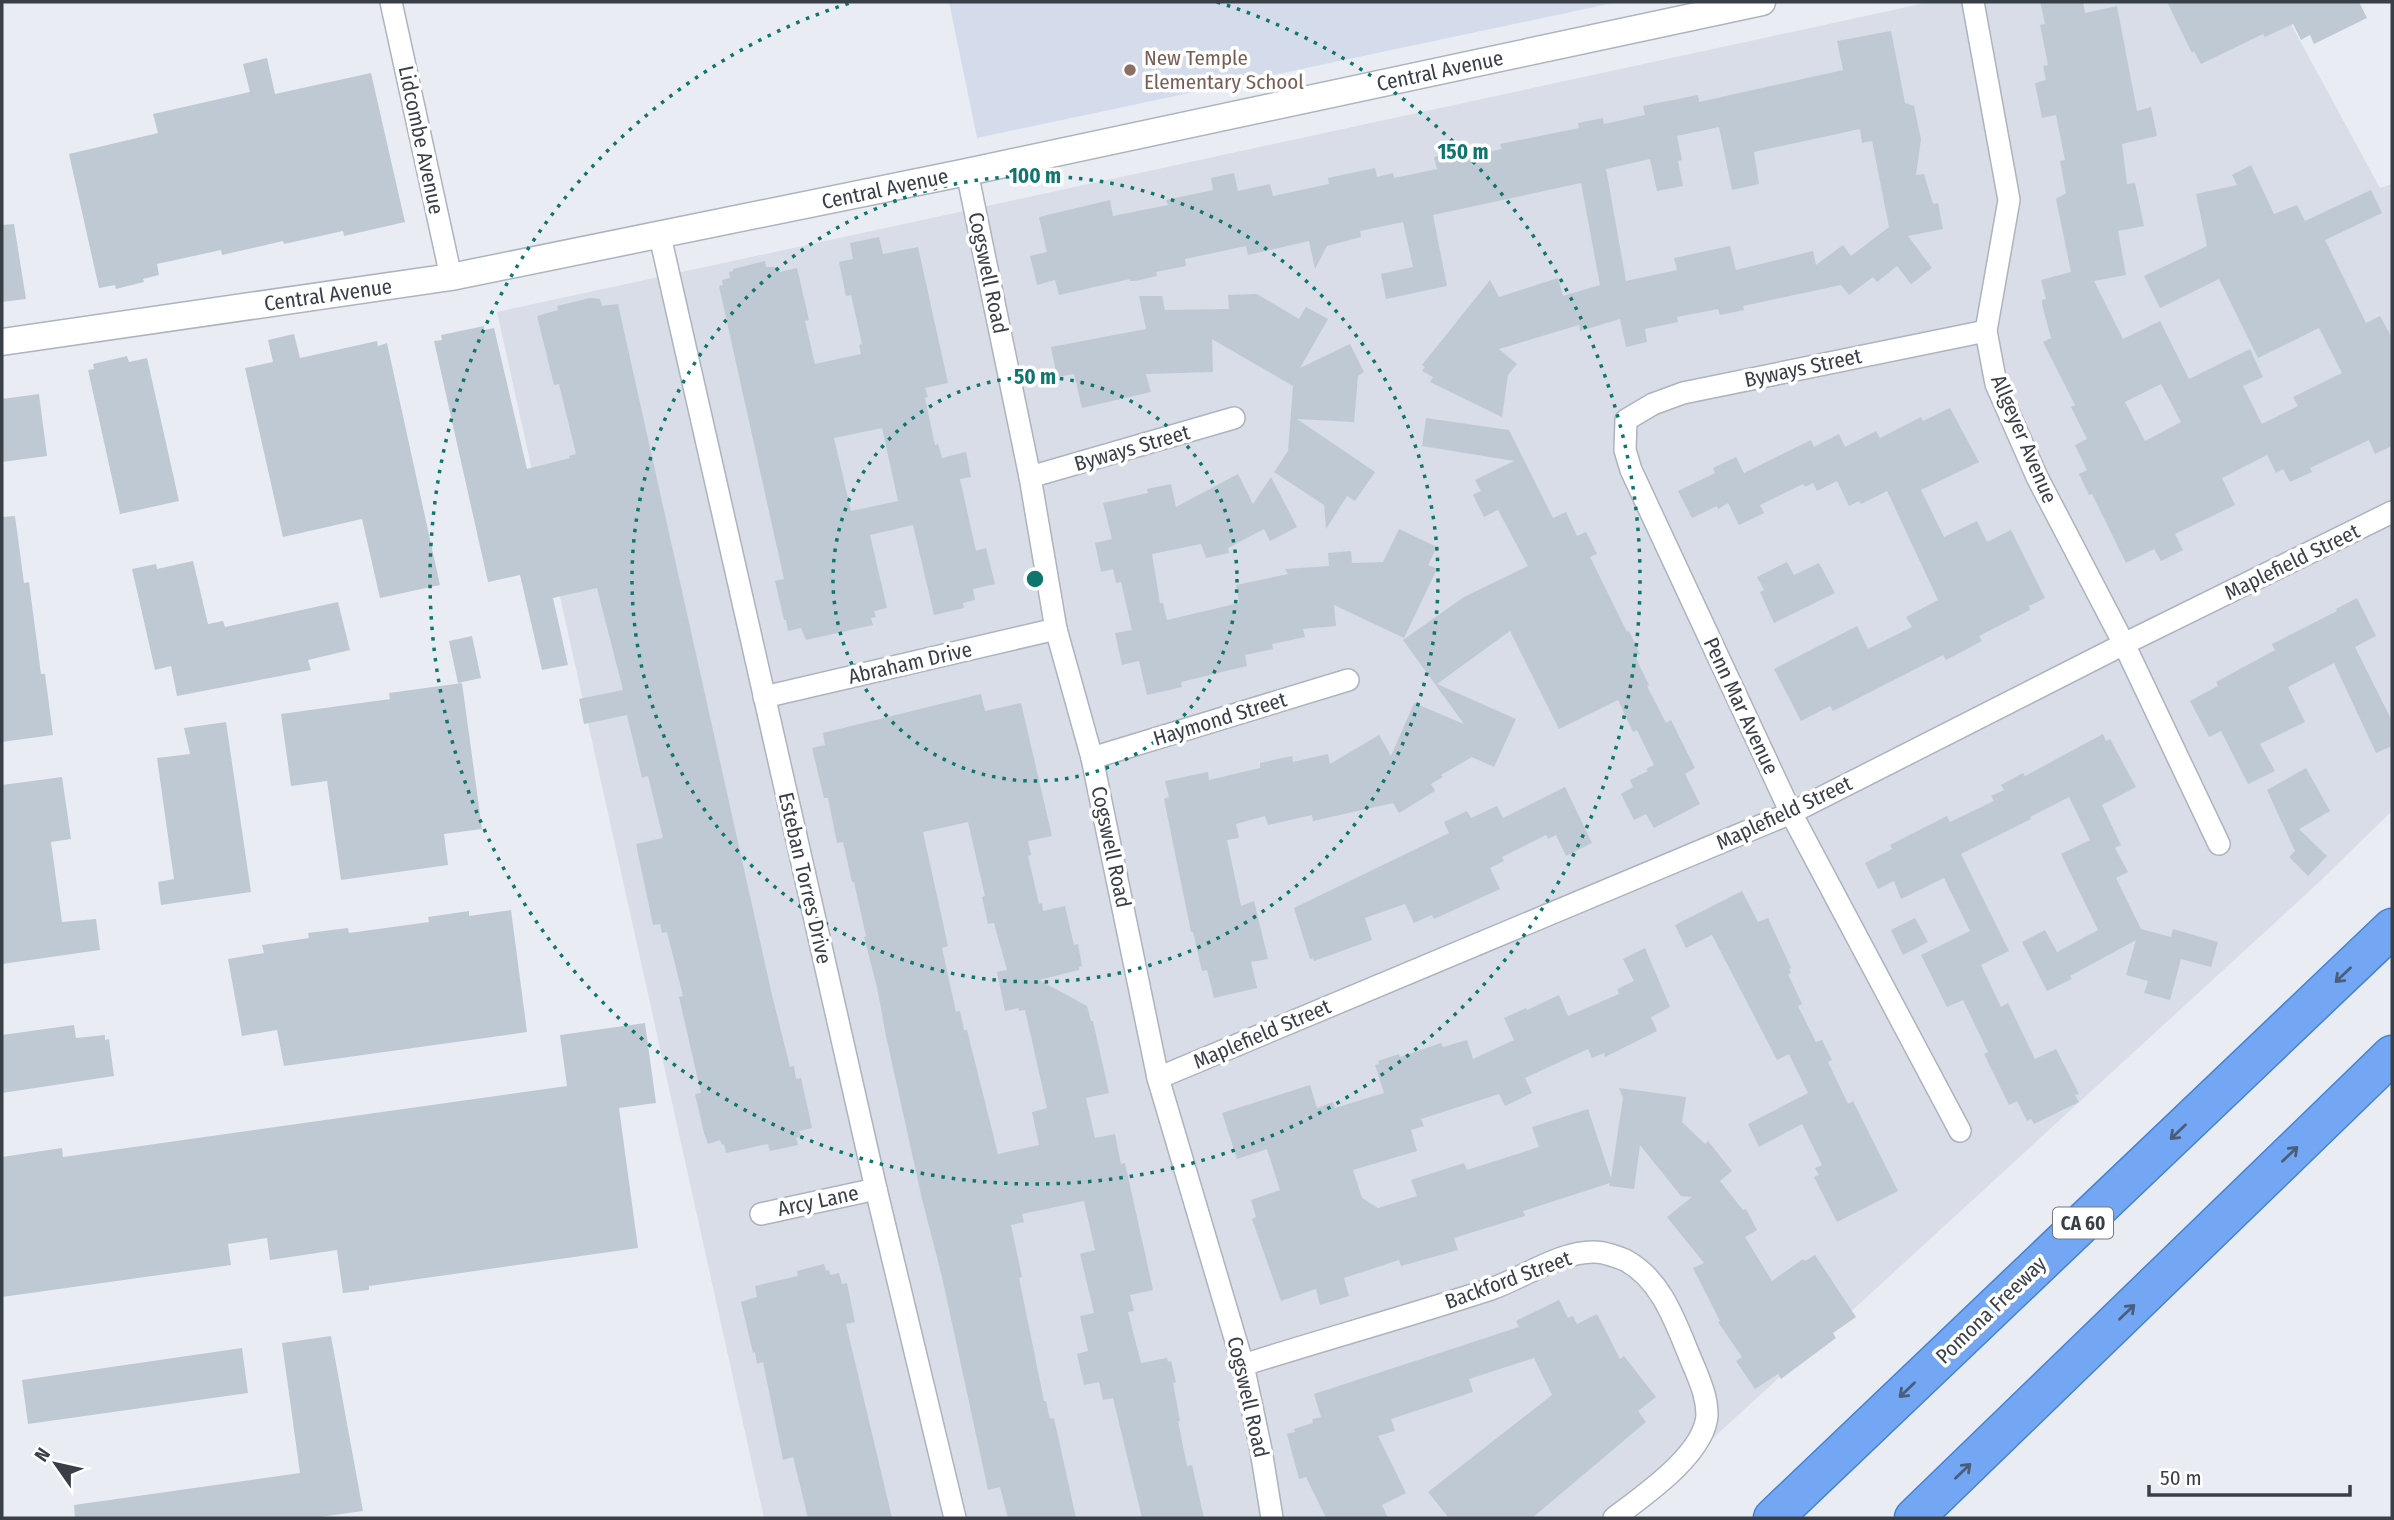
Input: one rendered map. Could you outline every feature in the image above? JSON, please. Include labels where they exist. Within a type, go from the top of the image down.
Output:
[{"type":"highway","name":"Pomona Freeway","points":[[1773,1518],[2392,928]]},
{"type":"highway","points":[[1914,1518],[2392,1055]]},
{"type":"street","name":"Lidcombe Avenue","points":[[391,2],[452,277]]},
{"type":"street","name":"Central Avenue","points":[[2,342],[452,277],[967,172],[1762,2]]},
{"type":"street","name":"Allgeyer Avenue","points":[[1973,2],[2009,200],[1986,331],[1996,384],[2037,477],[2124,644],[2220,844]]},
{"type":"street","name":"Cogswell Road","points":[[967,172],[1030,477],[1056,629],[1092,758],[1158,1078],[1243,1364],[1272,1518]]},
{"type":"street","name":"Esteban Torres Drive","points":[[660,236],[876,1189],[956,1518]]},
{"type":"street","name":"Byways Street","points":[[1626,420],[1653,404],[1683,393],[1986,331]]},
{"type":"street","name":"Byways Street","points":[[1030,477],[1234,418]]},
{"type":"street","name":"Penn Mar Avenue","points":[[1626,420],[1625,450],[1631,470],[1791,813],[1960,1131]]},
{"type":"street","name":"Maplefield Street","points":[[1158,1078],[1791,813],[2392,512]]},
{"type":"street","name":"Abraham Drive","points":[[764,697],[1056,629]]},
{"type":"street","name":"Haymond Street","points":[[1092,758],[1348,680]]},
{"type":"street","name":"Arcy Lane","points":[[761,1214],[876,1189]]},
{"type":"street","name":"Backford Street","points":[[1243,1364],[1494,1288],[1564,1258],[1595,1251],[1624,1260],[1645,1274],[1667,1304],[1705,1395],[1707,1416],[1703,1433],[1691,1451],[1614,1518]]},
{"type":"shaded area","name":"New Temple Elementary School","points":[[949,2],[1618,2],[977,138]]},
{"type":"shaded area","points":[[1930,2],[2279,2],[2380,188],[2392,184],[2392,811],[2316,885],[1626,1518],[764,1518],[497,312]]},
{"type":"building","points":[[2040,2],[2083,2],[2085,13],[2117,6],[2137,111],[2151,107],[2157,136],[2122,144],[2127,184],[2135,183],[2144,226],[2118,231],[2126,275],[2094,281],[2123,339],[2160,321],[2189,379],[2250,349],[2263,377],[2243,386],[2262,424],[2298,406],[2293,397],[2342,373],[2319,328],[2258,358],[2219,279],[2160,308],[2144,276],[2207,246],[2196,194],[2237,185],[2232,175],[2251,165],[2274,214],[2297,205],[2305,221],[2371,190],[2382,213],[2325,240],[2366,323],[2380,316],[2392,338],[2392,446],[2375,454],[2369,440],[2310,468],[2312,472],[2290,482],[2283,469],[2276,473],[2267,455],[2222,478],[2235,505],[2175,534],[2183,550],[2161,561],[2154,549],[2126,563],[2092,494],[2089,495],[2079,474],[2087,470],[2075,445],[2087,439],[2071,407],[2075,405],[2043,342],[2051,338],[2042,304],[2042,300],[2046,299],[2041,280],[2071,272],[2056,199],[2066,193],[2060,161],[2065,160],[2056,115],[2042,118],[2035,83],[2046,80],[2043,66],[2048,65],[2040,25],[2045,24]],"holes":[[[2161,384],[2181,422],[2145,441],[2125,402]]]},
{"type":"building","points":[[2167,2],[2359,2],[2367,18],[2314,44],[2310,35],[2301,40],[2293,24],[2265,37],[2263,34],[2201,64],[2194,51],[2192,53]]},
{"type":"building","points":[[1891,31],[1905,103],[1914,106],[1921,139],[1916,175],[1924,174],[1933,204],[1938,203],[1943,229],[1908,236],[1932,268],[1911,284],[1897,266],[1877,282],[1873,277],[1849,295],[1841,285],[1743,306],[1744,310],[1720,315],[1718,309],[1677,317],[1678,322],[1645,329],[1647,342],[1626,347],[1620,319],[1580,331],[1579,325],[1499,349],[1517,364],[1508,375],[1502,417],[1430,382],[1433,377],[1422,371],[1425,367],[1422,365],[1490,280],[1499,297],[1558,278],[1563,296],[1600,285],[1581,183],[1433,215],[1447,286],[1386,299],[1381,274],[1413,267],[1403,222],[1360,231],[1361,237],[1327,246],[1315,269],[1309,241],[1248,255],[1246,246],[1185,259],[1186,266],[1156,272],[1157,276],[1135,281],[1130,279],[1059,295],[1055,280],[1037,285],[1030,256],[1047,252],[1039,217],[1110,200],[1113,216],[1168,205],[1166,200],[1213,190],[1211,178],[1234,173],[1238,191],[1270,184],[1273,196],[1329,184],[1328,178],[1375,168],[1377,177],[1393,173],[1394,178],[1437,169],[1434,157],[1460,152],[1461,158],[1502,149],[1500,144],[1579,128],[1578,123],[1603,118],[1604,124],[1645,115],[1643,106],[1698,95],[1699,102],[1843,70],[1837,41]],"holes":[[[1719,127],[1732,190],[1759,184],[1754,152],[1860,129],[1862,143],[1872,141],[1889,227],[1851,256],[1843,245],[1816,265],[1813,251],[1736,270],[1730,246],[1674,258],[1677,270],[1626,281],[1606,169],[1650,159],[1657,191],[1683,186],[1678,161],[1682,160],[1677,136]]]},
{"type":"building","points":[[267,58],[275,94],[371,73],[405,222],[344,236],[343,231],[284,244],[283,241],[222,255],[221,250],[157,264],[159,275],[143,279],[144,282],[116,289],[115,285],[99,288],[69,154],[158,133],[153,114],[250,92],[243,64]]},
{"type":"building","points":[[14,224],[26,299],[2,302],[2,225]]},
{"type":"building","points":[[879,237],[883,254],[918,247],[948,383],[925,388],[935,445],[938,444],[942,458],[966,452],[971,477],[960,479],[976,551],[986,548],[995,584],[973,589],[975,600],[963,603],[964,608],[934,615],[913,525],[870,535],[887,608],[874,611],[876,617],[871,618],[873,625],[806,640],[801,628],[788,631],[784,620],[775,581],[784,579],[719,286],[723,285],[722,280],[730,278],[729,272],[733,269],[765,261],[766,267],[779,267],[780,272],[797,268],[809,320],[805,321],[815,364],[861,354],[859,345],[862,344],[851,295],[846,296],[839,262],[853,259],[850,243]],"holes":[[[882,428],[898,501],[851,511],[834,438]]]},
{"type":"building","points":[[1257,294],[1299,319],[1306,307],[1328,319],[1300,368],[1350,344],[1364,372],[1358,376],[1354,422],[1297,419],[1375,472],[1355,501],[1347,496],[1326,529],[1324,505],[1274,472],[1288,451],[1293,386],[1212,339],[1213,372],[1146,374],[1151,392],[1082,408],[1074,374],[1057,377],[1051,347],[1146,329],[1139,296],[1162,296],[1165,310],[1229,309],[1228,295]]},
{"type":"building","points":[[590,298],[600,299],[602,306],[618,304],[772,995],[790,1067],[794,1066],[796,1079],[801,1078],[812,1128],[799,1131],[801,1136],[796,1138],[798,1145],[770,1151],[768,1144],[726,1153],[720,1140],[708,1144],[704,1133],[695,1094],[701,1093],[679,997],[683,996],[667,932],[662,933],[660,924],[653,925],[636,844],[663,838],[648,776],[642,778],[627,715],[584,724],[579,699],[623,690],[597,588],[553,598],[568,665],[542,670],[520,575],[488,582],[434,341],[442,340],[441,335],[484,326],[484,330],[494,328],[527,469],[570,458],[569,456],[576,454],[559,384],[554,385],[537,316],[558,310],[557,306]]},
{"type":"building","points":[[294,334],[300,358],[377,341],[378,346],[387,343],[440,585],[380,598],[362,519],[283,537],[245,368],[273,362],[268,340]]},
{"type":"building","points":[[127,356],[129,362],[147,358],[179,501],[120,514],[88,370],[94,369],[93,364]]},
{"type":"building","points":[[39,394],[47,456],[2,462],[2,399]]},
{"type":"building","points":[[1950,408],[1979,462],[1921,490],[1944,537],[1977,521],[1987,542],[2011,530],[2045,598],[2029,606],[2030,610],[1979,636],[1982,641],[1946,660],[1943,655],[1833,711],[1830,706],[1801,721],[1774,669],[1857,626],[1868,649],[1912,627],[1906,617],[1938,600],[1887,491],[1861,504],[1859,501],[1849,506],[1837,481],[1817,491],[1813,483],[1805,487],[1803,484],[1760,505],[1764,513],[1739,525],[1728,503],[1692,518],[1678,491],[1715,473],[1713,468],[1736,457],[1744,473],[1811,440],[1814,447],[1839,434],[1845,447],[1876,431],[1880,438],[1921,417],[1923,421]]},
{"type":"building","points":[[1426,418],[1509,430],[1553,518],[1566,512],[1577,536],[1586,532],[1597,554],[1590,557],[1640,654],[1635,656],[1649,685],[1647,686],[1666,723],[1671,720],[1695,768],[1685,774],[1700,804],[1654,828],[1646,814],[1634,820],[1621,794],[1633,787],[1630,780],[1654,765],[1637,730],[1633,732],[1618,700],[1559,729],[1510,631],[1437,684],[1516,719],[1494,767],[1472,757],[1441,775],[1443,777],[1431,784],[1435,791],[1399,813],[1393,803],[1313,821],[1312,815],[1268,825],[1265,816],[1236,824],[1239,838],[1227,840],[1241,906],[1254,901],[1268,959],[1251,962],[1257,988],[1214,998],[1207,970],[1202,971],[1191,932],[1164,799],[1169,797],[1165,781],[1208,772],[1209,780],[1260,768],[1260,763],[1292,756],[1293,762],[1328,754],[1330,764],[1379,735],[1391,756],[1414,703],[1464,724],[1403,640],[1464,597],[1528,566],[1498,510],[1484,517],[1473,495],[1481,491],[1475,480],[1514,461],[1422,446]]},
{"type":"building","points":[[1238,474],[1253,504],[1271,477],[1297,527],[1270,541],[1264,529],[1228,548],[1229,553],[1206,558],[1201,544],[1152,554],[1160,603],[1163,603],[1167,620],[1239,603],[1236,585],[1288,574],[1285,569],[1329,566],[1328,553],[1351,551],[1352,563],[1383,562],[1399,529],[1437,547],[1428,565],[1437,569],[1404,638],[1334,605],[1336,626],[1303,629],[1305,637],[1272,644],[1273,649],[1245,655],[1247,666],[1181,682],[1182,687],[1147,695],[1139,661],[1122,665],[1115,633],[1132,630],[1121,582],[1116,583],[1113,569],[1101,572],[1095,543],[1112,539],[1103,503],[1148,493],[1147,489],[1171,484],[1176,507]]},
{"type":"building","points":[[15,516],[24,583],[29,582],[41,674],[45,674],[53,735],[2,742],[2,517]]},
{"type":"building","points":[[193,561],[208,624],[223,621],[225,627],[338,602],[350,650],[308,660],[311,670],[177,696],[171,666],[155,670],[132,569],[156,564],[157,569]]},
{"type":"building","points":[[1787,562],[1794,575],[1819,563],[1835,593],[1774,623],[1760,592],[1764,590],[1757,577]]},
{"type":"building","points":[[2357,598],[2376,636],[2355,647],[2392,721],[2392,746],[2376,753],[2334,663],[2288,687],[2305,722],[2260,744],[2275,771],[2248,784],[2221,731],[2209,737],[2190,701],[2218,686],[2216,682],[2275,650],[2272,644]]},
{"type":"building","points":[[472,636],[481,678],[458,683],[449,641]]},
{"type":"building","points":[[462,683],[482,829],[444,834],[448,865],[341,880],[327,781],[291,786],[281,714],[390,699],[389,693]]},
{"type":"building","points":[[981,694],[985,711],[1021,703],[1052,836],[1028,841],[1031,855],[1028,856],[1039,904],[1042,903],[1043,911],[1065,906],[1074,945],[1078,944],[1082,966],[1079,970],[1039,980],[1087,1006],[1093,1021],[1109,1093],[1086,1098],[1095,1138],[1115,1134],[1121,1164],[1125,1163],[1153,1290],[1130,1295],[1134,1311],[1128,1312],[1141,1363],[1167,1358],[1168,1362],[1171,1361],[1176,1382],[1173,1383],[1178,1421],[1187,1466],[1192,1465],[1204,1518],[1142,1518],[1113,1398],[1103,1400],[1099,1382],[1084,1385],[1077,1354],[1088,1351],[1080,1316],[1094,1313],[1080,1254],[1095,1250],[1084,1201],[1022,1214],[1024,1222],[1011,1225],[1044,1401],[1050,1419],[1054,1418],[1076,1518],[1008,1518],[1000,1487],[988,1490],[854,882],[843,842],[837,843],[828,798],[824,798],[812,748],[825,745],[823,733]],"holes":[[[968,822],[985,896],[982,897],[988,924],[994,923],[1007,970],[997,972],[1005,1011],[1018,1008],[1019,1011],[1025,1010],[1047,1108],[1032,1112],[1039,1145],[998,1154],[967,1030],[964,1030],[960,1011],[956,1012],[942,948],[948,946],[923,832]]]},
{"type":"building","points":[[226,722],[251,892],[161,905],[158,882],[174,879],[157,758],[190,754],[184,728]]},
{"type":"building","points":[[2103,734],[2106,741],[2110,739],[2136,787],[2102,805],[2121,845],[2115,848],[2128,872],[2116,878],[2141,929],[2171,937],[2173,929],[2218,942],[2211,967],[2181,959],[2170,1000],[2144,993],[2148,981],[2126,975],[2136,940],[2047,991],[2022,942],[2045,930],[2057,952],[2098,930],[2061,854],[2090,840],[2069,797],[1961,854],[2009,951],[1981,965],[2001,1007],[2008,1003],[2035,1059],[2056,1049],[2079,1094],[2075,1095],[2079,1102],[2034,1124],[2031,1119],[2027,1121],[2017,1101],[2009,1105],[1984,1054],[1988,1052],[1963,1000],[1947,1007],[1921,955],[1970,931],[1944,878],[1901,899],[1894,881],[1878,889],[1865,863],[1892,849],[1890,845],[1947,816],[1950,822],[1994,801],[1991,796],[2004,790],[2001,785],[2023,773],[2025,776]]},
{"type":"building","points":[[2306,768],[2330,811],[2299,829],[2327,856],[2308,876],[2289,857],[2295,851],[2267,790]]},
{"type":"building","points":[[62,777],[71,839],[51,842],[62,922],[96,919],[100,950],[2,964],[2,785]]},
{"type":"building","points":[[1565,787],[1592,843],[1566,856],[1556,835],[1548,839],[1546,835],[1502,857],[1504,861],[1490,868],[1500,889],[1434,919],[1432,915],[1414,923],[1405,904],[1365,918],[1372,940],[1314,961],[1313,958],[1310,959],[1294,908],[1449,833],[1444,822],[1467,811],[1471,818],[1497,806],[1503,818]]},
{"type":"building","points":[[1742,891],[1758,922],[1768,918],[1791,968],[1791,973],[1788,974],[1802,1004],[1798,1006],[1816,1042],[1822,1040],[1832,1060],[1828,1062],[1848,1104],[1853,1101],[1898,1191],[1837,1222],[1814,1177],[1819,1175],[1815,1168],[1822,1165],[1802,1124],[1759,1147],[1748,1124],[1808,1093],[1789,1054],[1777,1060],[1712,935],[1686,948],[1675,925]]},
{"type":"building","points":[[511,910],[527,1032],[284,1066],[277,1030],[242,1036],[228,959],[264,953],[262,945],[309,938],[308,933],[348,928],[349,933],[429,922],[428,917],[469,911],[469,916]]},
{"type":"building","points":[[1915,918],[1928,942],[1903,955],[1891,930]]},
{"type":"building","points":[[1645,948],[1670,1007],[1651,1017],[1657,1031],[1605,1057],[1604,1053],[1592,1058],[1588,1049],[1525,1078],[1532,1093],[1505,1106],[1499,1094],[1421,1119],[1424,1126],[1411,1130],[1417,1151],[1353,1170],[1362,1198],[1378,1208],[1417,1196],[1411,1180],[1464,1163],[1467,1170],[1539,1147],[1532,1127],[1588,1109],[1611,1178],[1623,1098],[1619,1088],[1686,1097],[1682,1122],[1705,1144],[1708,1141],[1732,1171],[1720,1181],[1743,1210],[1746,1209],[1757,1230],[1745,1237],[1772,1281],[1803,1259],[1805,1261],[1815,1255],[1856,1317],[1833,1333],[1836,1338],[1781,1379],[1778,1374],[1755,1389],[1736,1361],[1742,1357],[1718,1322],[1720,1321],[1693,1268],[1704,1263],[1667,1217],[1692,1197],[1681,1196],[1640,1145],[1634,1189],[1609,1186],[1610,1183],[1523,1211],[1525,1216],[1454,1238],[1458,1250],[1401,1266],[1399,1260],[1344,1278],[1349,1296],[1320,1305],[1316,1289],[1281,1301],[1252,1219],[1256,1217],[1251,1200],[1280,1190],[1267,1149],[1237,1159],[1222,1113],[1310,1085],[1317,1108],[1333,1102],[1335,1108],[1384,1093],[1375,1065],[1379,1064],[1378,1061],[1399,1054],[1400,1057],[1441,1043],[1443,1047],[1467,1040],[1473,1059],[1514,1040],[1504,1018],[1526,1008],[1527,1010],[1559,995],[1568,1016],[1619,994],[1617,989],[1634,981],[1623,959]]},
{"type":"building","points":[[645,1023],[656,1103],[619,1108],[638,1248],[369,1286],[369,1290],[343,1293],[337,1250],[270,1260],[267,1238],[228,1244],[231,1265],[2,1297],[2,1157],[62,1148],[63,1157],[567,1086],[560,1035]]},
{"type":"building","points":[[74,1025],[76,1038],[105,1035],[105,1040],[109,1039],[114,1076],[2,1093],[2,1035]]},
{"type":"building","points":[[824,1264],[830,1275],[839,1273],[842,1284],[847,1283],[855,1322],[846,1324],[892,1518],[808,1518],[793,1457],[783,1460],[763,1362],[757,1364],[755,1352],[753,1353],[741,1302],[757,1297],[755,1286],[798,1276],[797,1271]]},
{"type":"building","points":[[1559,1300],[1568,1318],[1573,1316],[1577,1324],[1597,1314],[1620,1359],[1624,1356],[1656,1397],[1638,1411],[1646,1422],[1532,1518],[1449,1518],[1428,1492],[1552,1395],[1534,1358],[1469,1379],[1473,1392],[1391,1419],[1395,1431],[1378,1436],[1406,1493],[1382,1505],[1388,1518],[1326,1518],[1306,1477],[1299,1479],[1287,1434],[1313,1423],[1312,1419],[1321,1417],[1314,1394],[1519,1327],[1516,1321]]},
{"type":"building","points":[[331,1336],[363,1511],[313,1518],[75,1518],[74,1505],[300,1473],[282,1343]]},
{"type":"building","points":[[242,1348],[248,1393],[28,1424],[22,1380]]},
{"type":"place","name":"New Temple Elementary School","points":[[1130,70]]}]
